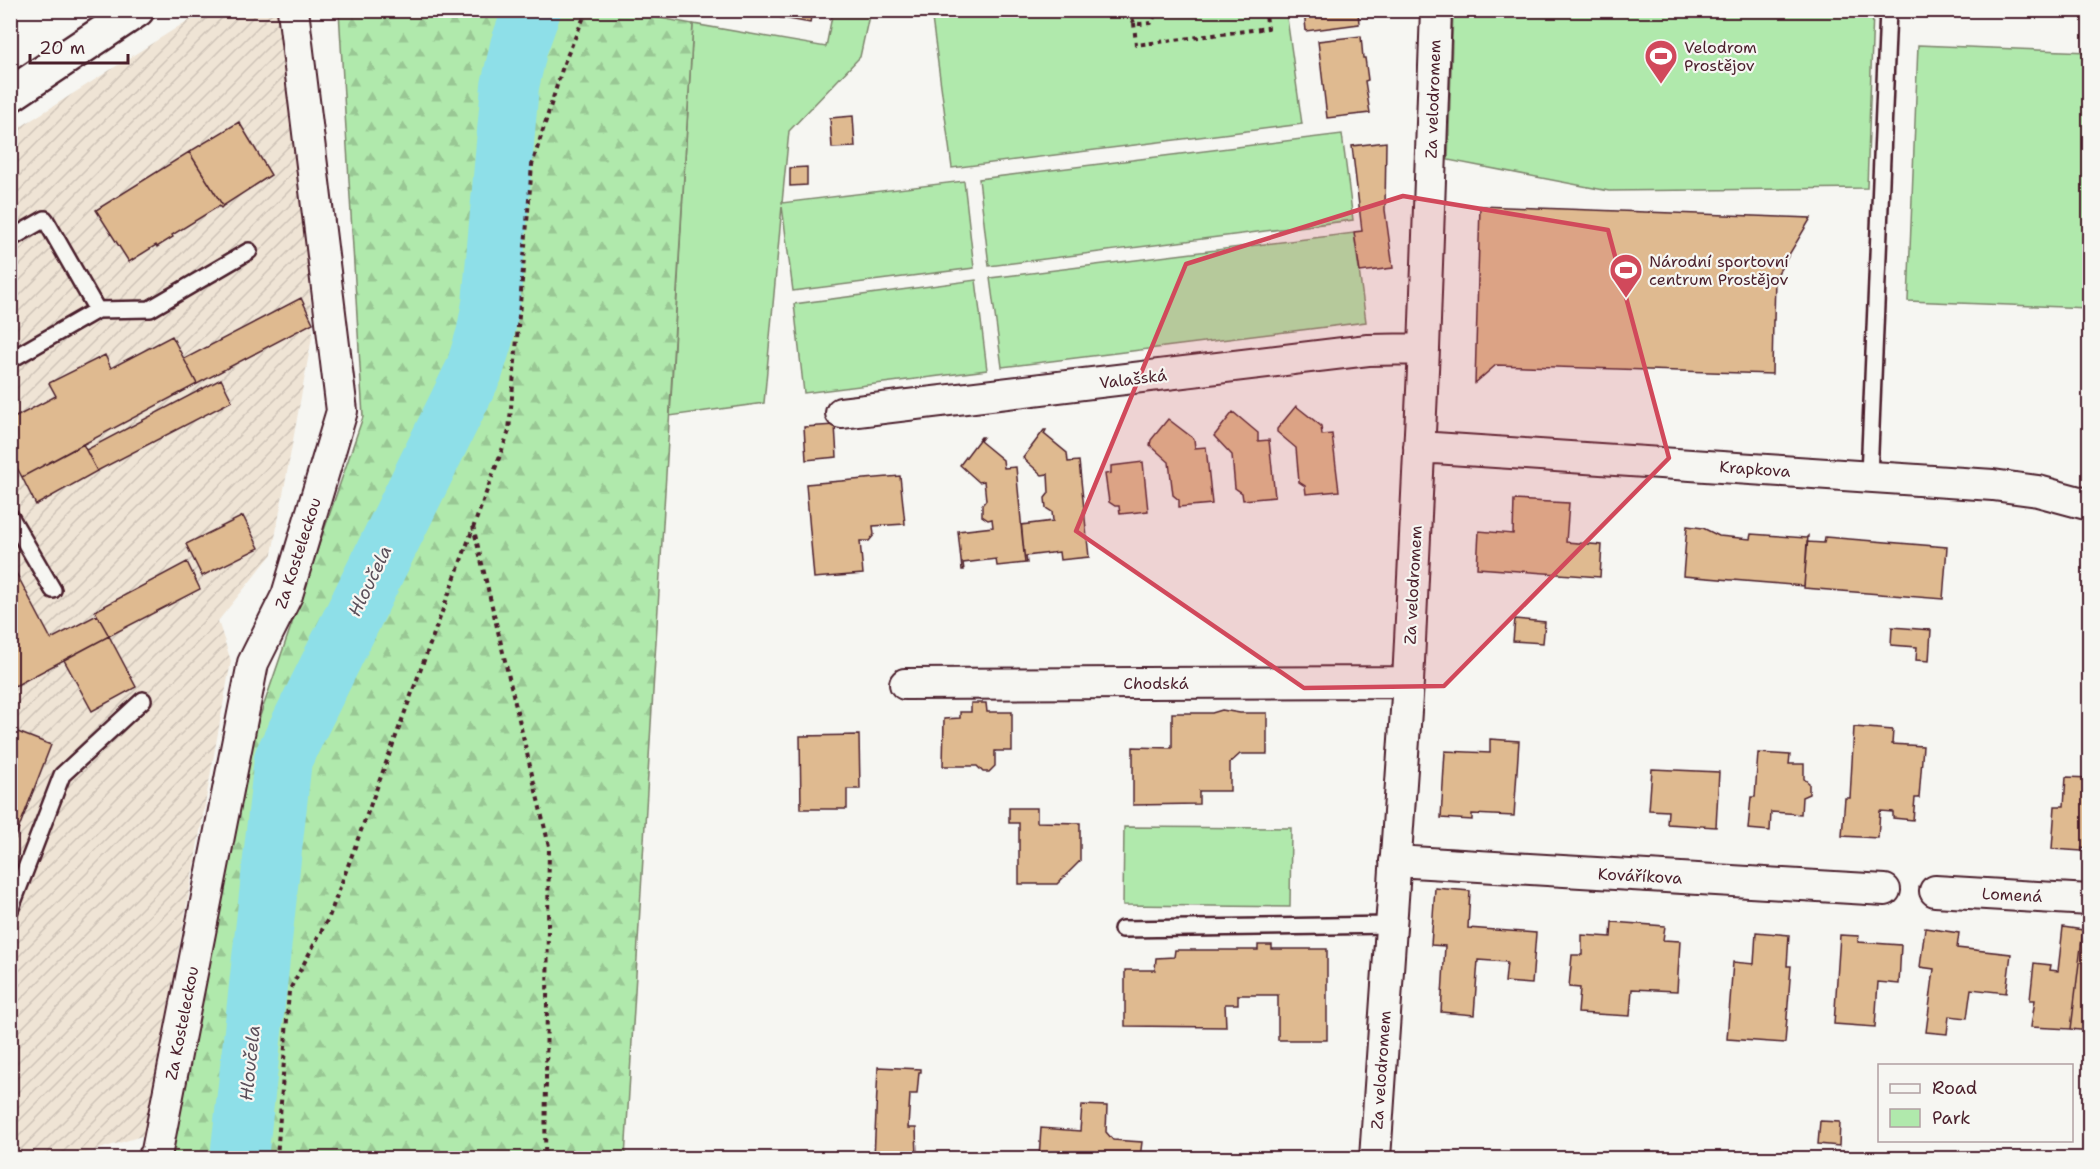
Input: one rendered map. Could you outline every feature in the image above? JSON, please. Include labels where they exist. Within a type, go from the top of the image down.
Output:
[{"type":"street","points":[[10,95],[137,10]]},
{"type":"street","name":"Za Kosteleckou","points":[[153,1158],[156,1156],[253,663],[287,595],[342,411],[293,10]]},
{"type":"street","name":"Za velodromem","points":[[1375,1158],[1408,682],[1424,350],[1436,10]]},
{"type":"street","name":"Valašská","points":[[841,413],[1368,350],[1424,350]]},
{"type":"street","name":"Krapkova","points":[[1419,447],[1993,485],[2038,491],[2090,505]]},
{"type":"street","name":"Chodská","points":[[905,684],[1408,682]]},
{"type":"street","name":"Kováříkova","points":[[1395,861],[1885,890]]},
{"type":"street","name":"Lomená","points":[[1935,891],[2090,900]]},
{"type":"lane","points":[[1869,476],[1888,10]]},
{"type":"lane","points":[[10,239],[45,219],[97,310]]},
{"type":"lane","points":[[10,360],[97,310],[150,309],[249,251]]},
{"type":"lane","points":[[10,516],[53,590]]},
{"type":"lane","points":[[10,910],[62,775],[143,700]]},
{"type":"lane","points":[[1122,929],[1391,925]]},
{"type":"path","points":[[278,1158],[289,991],[329,917],[509,431],[532,165],[564,63],[587,10]]},
{"type":"path","points":[[1129,10],[1134,23],[1136,45],[1268,28],[1265,10]]},
{"type":"path","points":[[1134,23],[1151,23],[1158,10]]},
{"type":"path","points":[[473,525],[549,846],[545,1158]]},
{"type":"highlighted area","points":[[1403,196],[1608,230],[1669,458],[1444,686],[1304,688],[1076,531],[1186,264]]},
{"type":"shaded area","points":[[203,11],[288,11],[313,332],[272,554],[218,621],[231,661],[145,1135],[70,1158],[11,1158],[11,133]]},
{"type":"green space","points":[[644,10],[643,15],[693,24],[625,1158],[171,1158],[249,748],[363,417],[339,11]]},
{"type":"green space","points":[[833,11],[870,11],[860,57],[789,131],[782,203],[964,181],[974,268],[793,291],[782,206],[764,403],[670,416],[693,24],[826,47]]},
{"type":"green space","points":[[931,11],[1286,11],[1302,124],[952,168]]},
{"type":"green space","name":"Velodrom Prostějov","points":[[1453,11],[1873,11],[1867,188],[1609,191],[1448,160]]},
{"type":"green space","points":[[1918,45],[2089,52],[2089,308],[1908,301]]},
{"type":"green space","points":[[1342,134],[1353,220],[989,266],[979,179]]},
{"type":"green space","points":[[1354,233],[1366,322],[1002,367],[990,278]]},
{"type":"green space","points":[[976,280],[987,370],[804,393],[794,304]]},
{"type":"green space","points":[[1124,827],[1291,828],[1290,907],[1123,905]]},
{"type":"building","points":[[738,10],[812,10],[810,23]]},
{"type":"building","points":[[1304,10],[1358,10],[1359,24],[1306,31]]},
{"type":"building","points":[[1361,36],[1368,80],[1365,81],[1370,113],[1327,118],[1318,41]]},
{"type":"building","points":[[853,116],[855,147],[832,148],[830,118]]},
{"type":"building","points":[[239,122],[271,175],[223,206],[189,152]]},
{"type":"building","points":[[1386,142],[1385,210],[1393,268],[1360,272],[1354,232],[1362,231],[1352,146]]},
{"type":"building","points":[[189,152],[223,206],[221,208],[219,206],[157,247],[156,245],[129,262],[96,210]]},
{"type":"building","points":[[807,167],[807,185],[790,186],[790,168]]},
{"type":"building","name":"Národní sportovní centrum Prostějov","points":[[1480,206],[1811,218],[1775,278],[1772,374],[1496,365],[1475,383]]},
{"type":"building","points":[[301,298],[313,323],[197,384],[184,359]]},
{"type":"building","points":[[172,336],[197,384],[22,477],[10,455],[10,420],[56,396],[49,383],[105,355],[111,368]]},
{"type":"building","points":[[221,379],[232,401],[97,471],[86,450]]},
{"type":"building","points":[[1296,406],[1321,426],[1322,435],[1332,434],[1339,491],[1306,494],[1305,486],[1299,482],[1296,448],[1277,432]]},
{"type":"building","points":[[1233,412],[1258,433],[1258,441],[1269,440],[1275,497],[1243,500],[1242,493],[1235,488],[1232,455],[1214,436]]},
{"type":"building","points":[[1168,419],[1194,439],[1195,448],[1206,447],[1212,504],[1179,507],[1179,500],[1173,495],[1169,462],[1150,445],[1151,440]]},
{"type":"building","points":[[835,425],[837,457],[806,460],[804,427]]},
{"type":"building","points":[[1046,430],[1044,434],[1067,453],[1068,462],[1079,461],[1089,557],[1060,560],[1059,552],[1026,556],[1027,563],[1025,563],[1021,525],[1053,521],[1052,512],[1046,508],[1045,498],[1049,493],[1048,474],[1042,475],[1023,458]]},
{"type":"building","points":[[983,437],[980,441],[1003,460],[1004,468],[1016,467],[1025,563],[997,566],[996,559],[963,563],[964,570],[962,570],[958,531],[993,527],[992,519],[988,520],[982,516],[982,505],[986,500],[984,481],[979,482],[960,465]]},
{"type":"building","points":[[83,444],[97,471],[36,505],[22,477]]},
{"type":"building","points":[[1143,462],[1148,511],[1120,514],[1119,506],[1109,502],[1105,474],[1111,473],[1111,466]]},
{"type":"building","points":[[900,476],[905,524],[873,526],[874,535],[869,541],[860,541],[863,574],[814,578],[806,484]]},
{"type":"building","points":[[1514,500],[1569,503],[1566,542],[1602,545],[1600,577],[1477,568],[1479,531],[1513,534]]},
{"type":"building","points":[[243,516],[259,548],[202,576],[186,544]]},
{"type":"building","points":[[1687,526],[1703,528],[1719,536],[1750,539],[1751,534],[1806,538],[1808,536],[1804,586],[1683,576]]},
{"type":"building","points":[[1825,537],[1947,547],[1943,599],[1804,588],[1807,542],[1824,543]]},
{"type":"building","points":[[187,562],[200,589],[109,636],[95,611]]},
{"type":"building","points":[[13,567],[51,639],[97,615],[109,636],[15,686],[10,678],[10,568]]},
{"type":"building","points":[[1515,619],[1545,622],[1543,643],[1513,641]]},
{"type":"building","points":[[1892,627],[1931,630],[1929,661],[1916,660],[1917,647],[1891,645]]},
{"type":"building","points":[[109,636],[136,687],[92,711],[64,660]]},
{"type":"building","points":[[971,703],[986,703],[987,712],[1012,712],[1012,751],[995,751],[995,766],[989,772],[983,772],[977,766],[943,766],[944,719],[960,718],[960,712],[971,712]]},
{"type":"building","points":[[1222,710],[1267,713],[1267,754],[1240,754],[1230,763],[1230,791],[1199,791],[1199,804],[1133,805],[1133,747],[1172,748],[1172,713],[1212,713]]},
{"type":"building","points":[[1854,727],[1893,730],[1892,744],[1923,746],[1919,798],[1915,798],[1913,820],[1893,818],[1893,812],[1880,811],[1878,838],[1842,836],[1845,798],[1850,798]]},
{"type":"building","points":[[10,729],[51,745],[10,851]]},
{"type":"building","points":[[859,735],[860,789],[847,789],[847,809],[801,809],[800,736]]},
{"type":"building","points":[[1490,739],[1519,741],[1514,816],[1472,814],[1472,820],[1441,818],[1445,751],[1490,753]]},
{"type":"building","points":[[1758,753],[1790,755],[1789,764],[1804,764],[1804,779],[1809,783],[1809,794],[1802,797],[1801,814],[1771,812],[1770,831],[1748,829],[1751,797],[1755,797]]},
{"type":"building","points":[[1652,769],[1719,772],[1716,827],[1667,824],[1668,811],[1649,810]]},
{"type":"building","points":[[2066,777],[2090,778],[2090,849],[2082,848],[2082,851],[2052,849],[2055,806],[2064,806]]},
{"type":"building","points":[[1009,808],[1037,808],[1037,822],[1080,823],[1080,861],[1057,884],[1019,884],[1019,823],[1009,823]]},
{"type":"building","points":[[1435,888],[1470,891],[1468,928],[1536,933],[1532,984],[1505,982],[1507,962],[1478,960],[1474,1015],[1441,1012],[1445,946],[1431,945]]},
{"type":"building","points":[[1612,922],[1665,926],[1663,940],[1680,941],[1677,991],[1632,989],[1630,1016],[1578,1013],[1580,988],[1569,987],[1572,955],[1582,955],[1582,935],[1611,937]]},
{"type":"building","points":[[2063,927],[2083,930],[2071,1029],[2031,1027],[2035,1000],[2030,1000],[2034,963],[2051,965],[2050,970],[2058,971]]},
{"type":"building","points":[[1925,928],[1959,933],[1957,948],[2011,954],[2006,993],[1971,989],[1967,1018],[1949,1016],[1947,1034],[1926,1032],[1934,969],[1920,967]]},
{"type":"building","points":[[2083,930],[2090,931],[2090,1033],[2071,1029]]},
{"type":"building","points":[[1756,932],[1789,935],[1787,966],[1791,966],[1785,1043],[1727,1039],[1733,962],[1754,964]]},
{"type":"building","points":[[1840,935],[1859,936],[1858,942],[1901,945],[1899,984],[1878,982],[1875,1027],[1834,1024]]},
{"type":"building","points":[[1258,945],[1272,945],[1272,949],[1327,949],[1327,1040],[1278,1040],[1278,995],[1238,995],[1238,1004],[1225,1004],[1226,1027],[1125,1026],[1125,970],[1155,970],[1156,958],[1174,957],[1175,950],[1258,950]]},
{"type":"building","points":[[878,1067],[921,1069],[917,1094],[910,1094],[908,1128],[916,1128],[917,1158],[874,1158]]},
{"type":"building","points":[[1082,1105],[1107,1106],[1106,1132],[1113,1140],[1142,1142],[1140,1158],[1039,1158],[1041,1128],[1080,1131]]},
{"type":"building","points":[[1820,1121],[1840,1122],[1839,1146],[1818,1144]]},
{"type":"waterway","name":"Hloučela","points":[[239,1158],[283,759],[474,371],[485,335],[491,304],[510,86],[519,46],[532,10]]},
{"type":"place","name":"Velodrom Prostějov","points":[[1661,85]]},
{"type":"place","name":"Národní sportovní centrum Prostějov","points":[[1626,299]]}]
